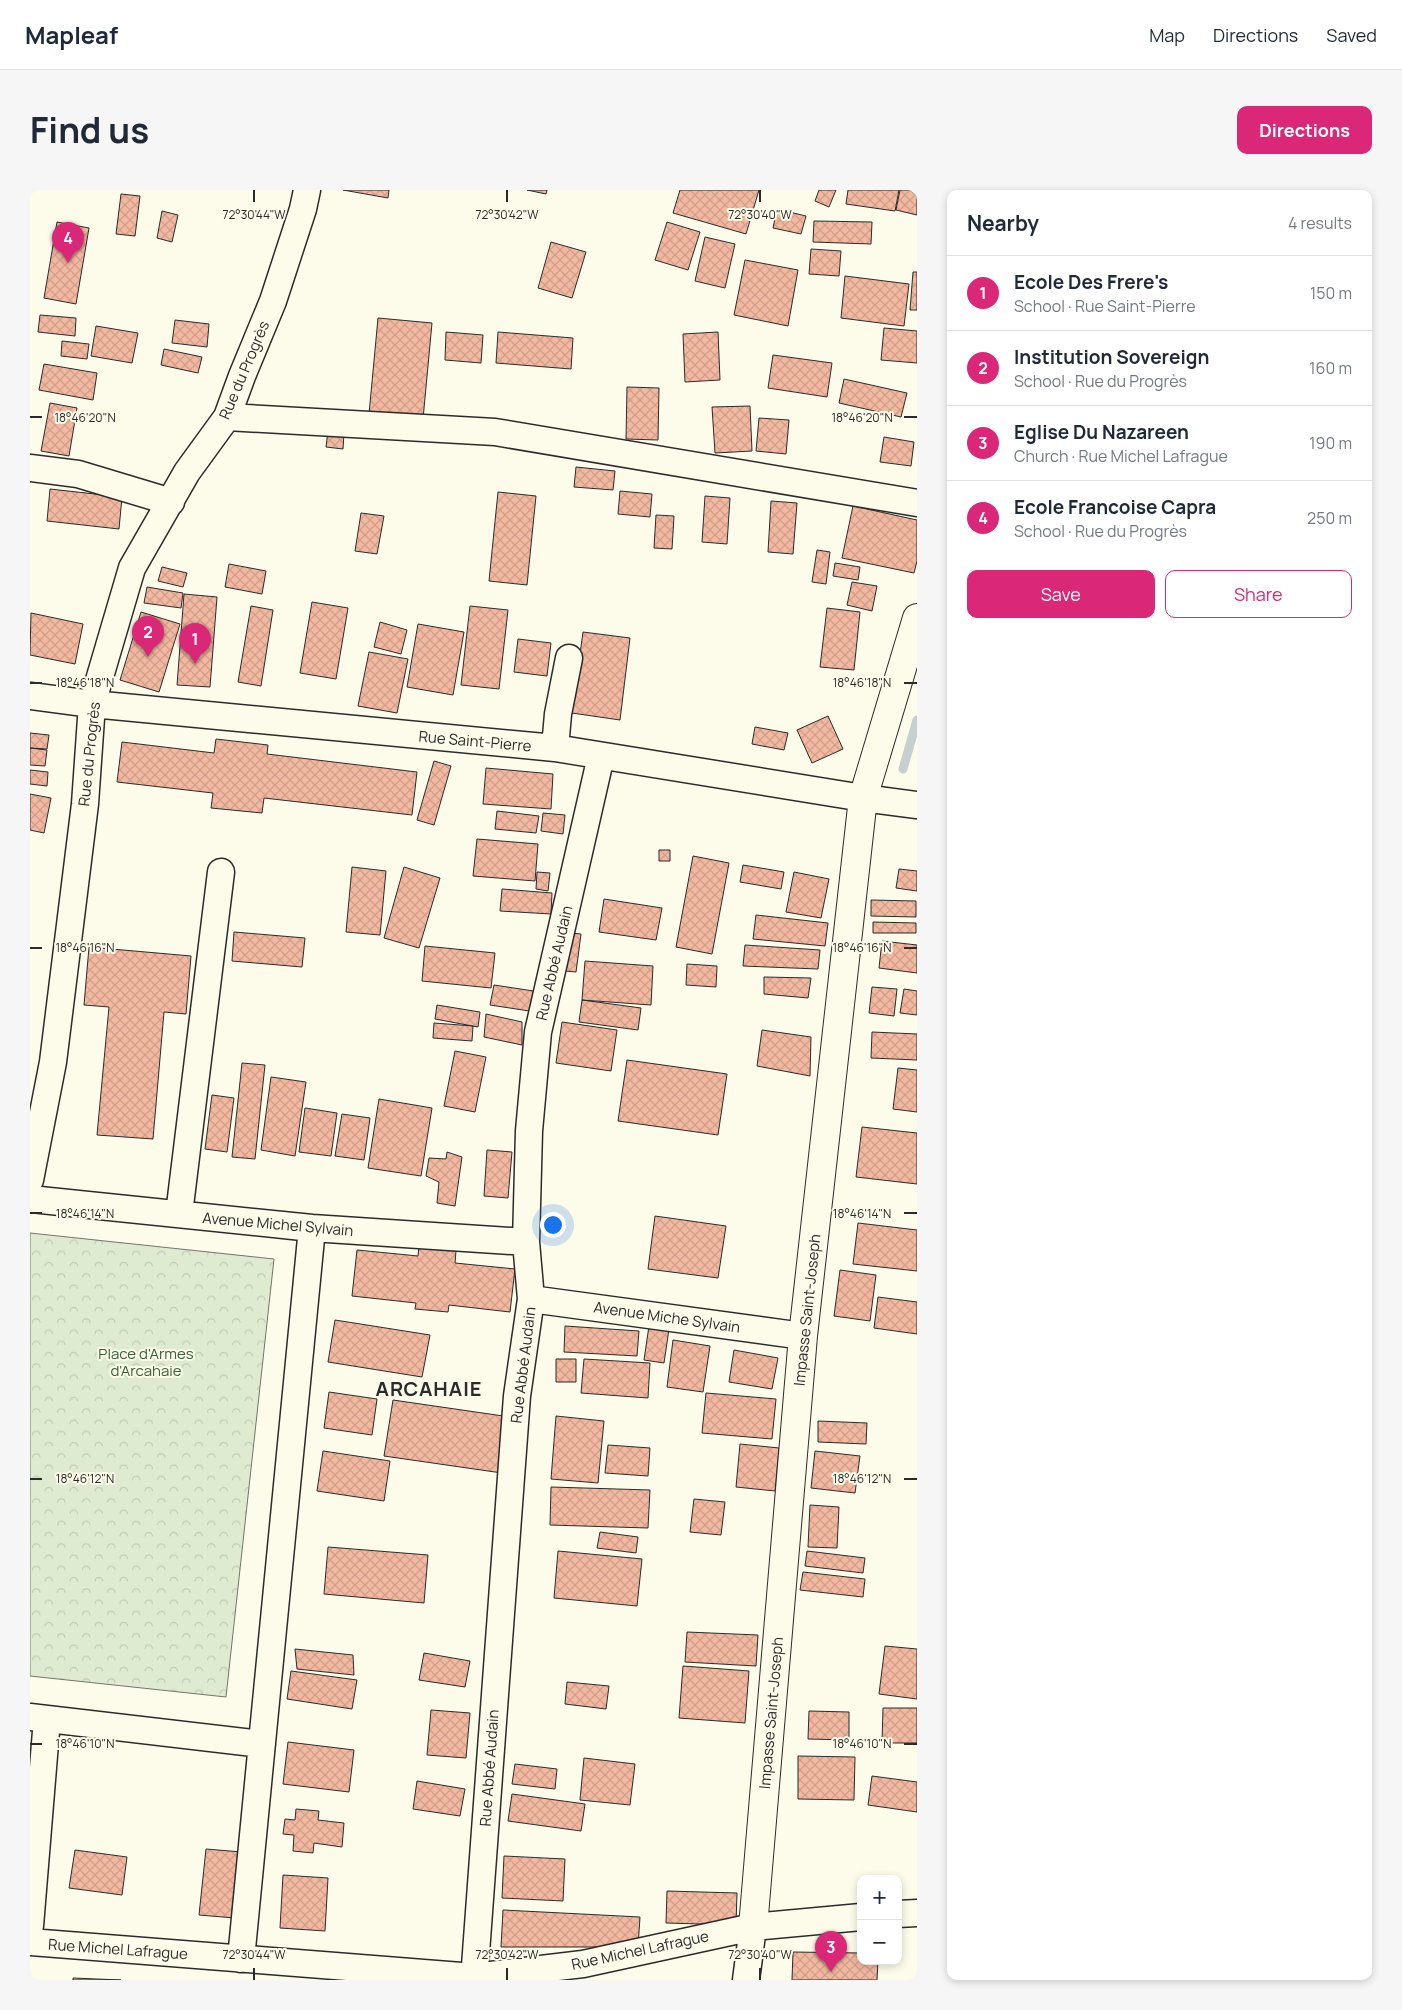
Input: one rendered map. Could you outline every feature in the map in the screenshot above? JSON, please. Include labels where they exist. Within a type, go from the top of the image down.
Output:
[{"type":"street","name":"Rue du Progrès","points":[[30,1180],[53,1062],[84,813],[92,704],[132,568],[188,472],[227,417],[274,301],[303,209],[306,190]]},
{"type":"street","points":[[227,417],[495,432],[917,503]]},
{"type":"street","points":[[30,468],[78,474],[171,502]]},
{"type":"street","name":"Impasse Saint-Joseph","points":[[746,1980],[753,1927],[804,1336],[863,798],[917,618]]},
{"type":"street","points":[[555,748],[558,714],[569,658]]},
{"type":"street","name":"Rue Saint-Pierre","points":[[30,696],[92,704],[555,748],[917,805]]},
{"type":"street","name":"Rue Abbé Audain","points":[[474,1978],[517,1396],[531,1299],[526,1242],[529,1131],[538,1032],[602,756]]},
{"type":"street","points":[[179,1214],[221,872]]},
{"type":"street","name":"Avenue Michel Sylvain","points":[[30,1199],[312,1228],[526,1242]]},
{"type":"street","points":[[241,1959],[312,1228]]},
{"type":"street","name":"Avenue Miche Sylvain","points":[[531,1299],[804,1336]]},
{"type":"street","points":[[30,1926],[39,1718],[262,1744]]},
{"type":"street","points":[[902,1914],[917,1913]]},
{"type":"street","name":"Rue Michel Lafrague","points":[[30,1942],[474,1978],[583,1964],[753,1927],[857,1917]]},
{"type":"green space","name":"Place d'Armes d'Arcahaie","points":[[30,1233],[274,1259],[226,1697],[30,1676]]},
{"type":"building","points":[[343,190],[389,190],[388,198]]},
{"type":"building","points":[[527,190],[547,190],[546,194]]},
{"type":"building","points":[[680,190],[759,190],[746,234],[673,213]]},
{"type":"building","points":[[819,190],[836,190],[829,207],[815,201]]},
{"type":"building","points":[[848,190],[899,190],[895,211],[846,204]]},
{"type":"building","points":[[900,190],[917,190],[917,215],[896,210]]},
{"type":"building","points":[[121,194],[140,196],[135,236],[116,234]]},
{"type":"building","points":[[777,209],[806,216],[801,234],[773,228]]},
{"type":"building","points":[[162,211],[178,215],[172,242],[157,238]]},
{"type":"building","points":[[814,221],[872,222],[871,244],[813,242]]},
{"type":"building","points":[[57,222],[89,228],[76,304],[44,298]]},
{"type":"building","points":[[667,222],[700,232],[688,270],[655,260]]},
{"type":"building","points":[[705,237],[735,244],[725,288],[695,281]]},
{"type":"building","points":[[551,242],[586,252],[572,298],[538,288]]},
{"type":"building","points":[[811,249],[841,251],[839,276],[809,274]]},
{"type":"building","points":[[745,260],[798,270],[788,326],[734,315]]},
{"type":"building","points":[[913,272],[917,272],[917,310],[910,310]]},
{"type":"building","points":[[845,276],[909,284],[904,326],[841,318]]},
{"type":"building","points":[[40,315],[76,318],[75,336],[38,332]]},
{"type":"building","points":[[378,318],[432,323],[423,419],[369,414]]},
{"type":"building","points":[[175,320],[209,324],[207,347],[172,343]]},
{"type":"building","points":[[96,326],[138,333],[132,363],[91,356]]},
{"type":"building","points":[[884,328],[917,331],[917,363],[881,360]]},
{"type":"building","points":[[446,332],[483,335],[481,363],[445,360]]},
{"type":"building","points":[[498,332],[573,338],[571,369],[496,363]]},
{"type":"building","points":[[718,332],[720,380],[685,382],[683,334]]},
{"type":"building","points":[[62,341],[89,344],[87,359],[61,356]]},
{"type":"building","points":[[164,349],[202,357],[198,373],[161,365]]},
{"type":"building","points":[[773,355],[832,363],[827,397],[768,388]]},
{"type":"building","points":[[44,364],[97,373],[93,400],[39,390]]},
{"type":"building","points":[[844,379],[907,393],[901,417],[839,403]]},
{"type":"building","points":[[627,387],[659,388],[658,440],[626,439]]},
{"type":"building","points":[[50,403],[77,408],[69,456],[41,451]]},
{"type":"building","points":[[750,406],[752,451],[715,453],[712,407]]},
{"type":"building","points":[[759,418],[789,420],[786,454],[756,451]]},
{"type":"building","points":[[328,431],[344,433],[343,449],[326,447]]},
{"type":"building","points":[[884,437],[914,442],[911,466],[880,462]]},
{"type":"building","points":[[576,467],[615,471],[613,490],[574,487]]},
{"type":"building","points":[[50,489],[122,497],[119,529],[47,521]]},
{"type":"building","points":[[620,491],[652,494],[650,517],[618,514]]},
{"type":"building","points":[[498,492],[536,496],[527,585],[489,581]]},
{"type":"building","points":[[705,496],[730,498],[727,544],[702,542]]},
{"type":"building","points":[[771,501],[797,503],[793,554],[768,552]]},
{"type":"building","points":[[853,506],[917,520],[917,561],[914,573],[842,558]]},
{"type":"building","points":[[361,513],[384,516],[377,554],[355,551]]},
{"type":"building","points":[[656,515],[674,516],[672,549],[654,548]]},
{"type":"building","points":[[817,550],[830,552],[826,584],[812,582]]},
{"type":"building","points":[[835,563],[860,567],[858,580],[833,576]]},
{"type":"building","points":[[229,564],[266,571],[262,594],[225,587]]},
{"type":"building","points":[[162,567],[187,573],[183,587],[158,581]]},
{"type":"building","points":[[852,582],[877,586],[872,611],[847,605]]},
{"type":"building","points":[[147,587],[183,593],[181,608],[144,603]]},
{"type":"building","points":[[184,594],[217,597],[210,687],[177,685]]},
{"type":"building","points":[[312,602],[348,608],[336,679],[300,673]]},
{"type":"building","points":[[251,606],[273,610],[261,686],[238,682]]},
{"type":"building","points":[[470,606],[508,610],[499,689],[461,685]]},
{"type":"building","points":[[827,608],[860,612],[854,670],[820,667]]},
{"type":"building","points":[[141,612],[180,624],[159,692],[120,680]]},
{"type":"building","points":[[31,613],[83,624],[75,664],[30,655]]},
{"type":"building","points":[[380,622],[407,630],[401,654],[374,647]]},
{"type":"building","points":[[418,624],[464,632],[453,695],[407,687]]},
{"type":"building","points":[[583,632],[630,638],[620,720],[572,713]]},
{"type":"building","points":[[518,639],[551,643],[547,676],[514,672]]},
{"type":"building","points":[[369,652],[408,659],[397,713],[358,706]]},
{"type":"building","points":[[828,716],[843,749],[812,763],[797,730]]},
{"type":"building","points":[[755,727],[788,733],[784,750],[752,744]]},
{"type":"building","points":[[30,733],[49,735],[47,749],[30,748]]},
{"type":"building","points":[[216,739],[268,745],[267,754],[417,772],[412,815],[264,798],[262,813],[211,808],[213,793],[117,782],[122,742],[214,753]]},
{"type":"building","points":[[30,748],[47,750],[45,766],[30,765]]},
{"type":"building","points":[[434,761],[451,766],[434,825],[417,820]]},
{"type":"building","points":[[486,768],[553,774],[551,809],[483,804]]},
{"type":"building","points":[[30,770],[48,772],[47,786],[30,784]]},
{"type":"building","points":[[30,794],[51,798],[44,833],[30,830]]},
{"type":"building","points":[[497,811],[539,816],[536,833],[495,829]]},
{"type":"building","points":[[543,813],[565,815],[563,834],[541,831]]},
{"type":"building","points":[[477,839],[538,844],[535,881],[473,876]]},
{"type":"building","points":[[659,850],[670,850],[670,861],[659,861]]},
{"type":"building","points":[[693,856],[729,863],[712,954],[676,947]]},
{"type":"building","points":[[743,865],[784,872],[781,889],[740,882]]},
{"type":"building","points":[[352,867],[386,871],[380,935],[346,932]]},
{"type":"building","points":[[404,867],[440,878],[419,948],[384,938]]},
{"type":"building","points":[[899,869],[917,871],[917,891],[896,888]]},
{"type":"building","points":[[537,872],[550,873],[548,891],[536,889]]},
{"type":"building","points":[[794,872],[829,879],[821,918],[786,912]]},
{"type":"building","points":[[502,889],[552,893],[551,914],[500,911]]},
{"type":"building","points":[[604,899],[662,908],[656,940],[599,932]]},
{"type":"building","points":[[871,900],[916,901],[916,917],[871,916]]},
{"type":"building","points":[[756,915],[828,923],[825,946],[753,939]]},
{"type":"building","points":[[873,922],[916,923],[916,933],[873,933]]},
{"type":"building","points":[[234,932],[305,938],[302,967],[232,961]]},
{"type":"building","points":[[570,933],[581,934],[576,972],[565,971]]},
{"type":"building","points":[[882,941],[917,945],[917,973],[879,968]]},
{"type":"building","points":[[745,945],[820,950],[818,969],[743,966]]},
{"type":"building","points":[[425,946],[495,953],[491,988],[422,981]]},
{"type":"building","points":[[89,947],[191,956],[186,1014],[164,1012],[153,1139],[97,1135],[109,1007],[84,1005]]},
{"type":"building","points":[[585,961],[653,966],[651,1005],[582,1000]]},
{"type":"building","points":[[687,964],[717,966],[716,987],[686,985]]},
{"type":"building","points":[[764,977],[811,978],[808,998],[764,994]]},
{"type":"building","points":[[494,985],[540,992],[536,1012],[490,1005]]},
{"type":"building","points":[[872,987],[897,989],[894,1016],[869,1013]]},
{"type":"building","points":[[904,989],[917,991],[917,1015],[900,1013]]},
{"type":"building","points":[[582,1000],[641,1008],[638,1030],[579,1022]]},
{"type":"building","points":[[437,1005],[480,1012],[478,1027],[435,1019]]},
{"type":"building","points":[[486,1014],[522,1022],[522,1045],[484,1037]]},
{"type":"building","points":[[562,1022],[617,1030],[611,1071],[556,1063]]},
{"type":"building","points":[[434,1023],[473,1026],[472,1041],[433,1038]]},
{"type":"building","points":[[762,1030],[811,1037],[810,1076],[757,1066]]},
{"type":"building","points":[[872,1032],[917,1034],[917,1060],[871,1058]]},
{"type":"building","points":[[455,1051],[486,1057],[475,1112],[444,1106]]},
{"type":"building","points":[[627,1060],[727,1074],[718,1135],[618,1121]]},
{"type":"building","points":[[242,1063],[265,1065],[255,1159],[232,1157]]},
{"type":"building","points":[[898,1068],[917,1070],[917,1112],[893,1109]]},
{"type":"building","points":[[271,1077],[306,1082],[295,1156],[261,1150]]},
{"type":"building","points":[[212,1095],[234,1098],[227,1152],[205,1149]]},
{"type":"building","points":[[379,1099],[432,1108],[421,1176],[368,1168]]},
{"type":"building","points":[[305,1108],[337,1113],[331,1156],[299,1152]]},
{"type":"building","points":[[342,1114],[370,1118],[364,1160],[335,1156]]},
{"type":"building","points":[[862,1127],[917,1133],[917,1184],[856,1177]]},
{"type":"building","points":[[487,1150],[512,1152],[508,1198],[484,1196]]},
{"type":"building","points":[[447,1152],[462,1157],[455,1206],[437,1203],[439,1182],[426,1176],[429,1158],[446,1159]]},
{"type":"building","points":[[655,1216],[726,1226],[718,1278],[648,1269]]},
{"type":"building","points":[[858,1223],[917,1230],[917,1271],[853,1264]]},
{"type":"building","points":[[419,1246],[456,1251],[455,1263],[515,1269],[510,1312],[449,1305],[448,1312],[415,1309],[416,1303],[352,1296],[357,1250],[418,1256]]},
{"type":"building","points":[[840,1270],[876,1275],[870,1321],[834,1316]]},
{"type":"building","points":[[878,1297],[917,1302],[917,1334],[874,1328]]},
{"type":"building","points":[[335,1320],[430,1335],[422,1377],[328,1362]]},
{"type":"building","points":[[565,1326],[639,1331],[637,1356],[564,1352]]},
{"type":"building","points":[[649,1326],[669,1329],[664,1363],[644,1360]]},
{"type":"building","points":[[673,1340],[710,1346],[703,1392],[667,1387]]},
{"type":"building","points":[[734,1350],[778,1358],[772,1389],[729,1382]]},
{"type":"building","points":[[556,1359],[576,1359],[576,1382],[556,1382]]},
{"type":"building","points":[[584,1359],[650,1363],[648,1398],[581,1393]]},
{"type":"building","points":[[329,1392],[377,1399],[372,1435],[324,1428]]},
{"type":"building","points":[[706,1393],[776,1399],[772,1439],[702,1433]]},
{"type":"building","points":[[393,1400],[510,1417],[502,1473],[384,1456]]},
{"type":"building","points":[[556,1416],[604,1421],[598,1483],[551,1479]]},
{"type":"building","points":[[818,1421],[867,1423],[866,1444],[818,1442]]},
{"type":"building","points":[[740,1444],[779,1448],[775,1491],[736,1487]]},
{"type":"building","points":[[608,1445],[650,1448],[648,1476],[605,1473]]},
{"type":"building","points":[[323,1451],[390,1461],[384,1501],[317,1491]]},
{"type":"building","points":[[815,1451],[860,1456],[855,1493],[811,1488]]},
{"type":"building","points":[[551,1487],[650,1490],[648,1528],[550,1525]]},
{"type":"building","points":[[694,1499],[725,1502],[721,1535],[690,1532]]},
{"type":"building","points":[[810,1505],[839,1507],[837,1548],[808,1547]]},
{"type":"building","points":[[600,1532],[638,1537],[636,1553],[597,1548]]},
{"type":"building","points":[[328,1547],[428,1555],[424,1603],[324,1594]]},
{"type":"building","points":[[558,1551],[642,1559],[637,1606],[554,1598]]},
{"type":"building","points":[[807,1551],[865,1558],[863,1573],[805,1566]]},
{"type":"building","points":[[803,1572],[865,1579],[863,1597],[800,1590]]},
{"type":"building","points":[[687,1632],[758,1635],[756,1666],[685,1662]]},
{"type":"building","points":[[885,1646],[917,1649],[917,1699],[879,1694]]},
{"type":"building","points":[[295,1649],[353,1655],[354,1675],[297,1669]]},
{"type":"building","points":[[424,1653],[470,1661],[465,1687],[419,1680]]},
{"type":"building","points":[[683,1666],[749,1671],[745,1723],[679,1718]]},
{"type":"building","points":[[291,1671],[357,1680],[352,1709],[287,1699]]},
{"type":"building","points":[[567,1682],[609,1686],[606,1709],[565,1704]]},
{"type":"building","points":[[883,1708],[917,1708],[917,1743],[882,1743]]},
{"type":"building","points":[[431,1710],[470,1713],[466,1758],[427,1755]]},
{"type":"building","points":[[809,1711],[849,1712],[849,1740],[808,1739]]},
{"type":"building","points":[[288,1742],[354,1750],[349,1792],[283,1784]]},
{"type":"building","points":[[798,1756],[855,1757],[854,1800],[798,1799]]},
{"type":"building","points":[[584,1758],[635,1764],[630,1805],[580,1800]]},
{"type":"building","points":[[515,1764],[557,1769],[555,1789],[512,1784]]},
{"type":"building","points":[[872,1776],[917,1782],[917,1812],[868,1805]]},
{"type":"building","points":[[417,1781],[465,1789],[460,1816],[413,1809]]},
{"type":"building","points":[[512,1794],[585,1804],[581,1831],[508,1821]]},
{"type":"building","points":[[296,1809],[319,1811],[318,1820],[344,1823],[342,1847],[314,1843],[313,1853],[293,1851],[294,1835],[283,1834],[285,1819],[295,1820]]},
{"type":"building","points":[[206,1849],[242,1852],[235,1918],[199,1915]]},
{"type":"building","points":[[75,1850],[127,1857],[122,1895],[69,1888]]},
{"type":"building","points":[[504,1856],[565,1859],[563,1901],[502,1898]]},
{"type":"building","points":[[283,1875],[328,1878],[325,1931],[280,1928]]},
{"type":"building","points":[[667,1891],[737,1893],[736,1925],[666,1923]]},
{"type":"building","points":[[503,1910],[640,1917],[638,1947],[501,1947]]},
{"type":"building","points":[[793,1952],[857,1953],[857,1965],[878,1965],[877,1980],[792,1980]]},
{"type":"building","points":[[73,1978],[121,1980],[73,1980]]},
{"type":"waterway","points":[[903,769],[917,720]]},
{"type":"place","name":"Ecole Francoise Capra","points":[[68,263]]},
{"type":"place","name":"Institution Sovereign","points":[[148,657]]},
{"type":"place","name":"Ecole Des Frere's","points":[[195,664]]},
{"type":"place","name":"Eglise Du Nazareen","points":[[831,1972]]},
{"type":"district","name":"ARCAHAIE","points":[[429,1388]]}]
